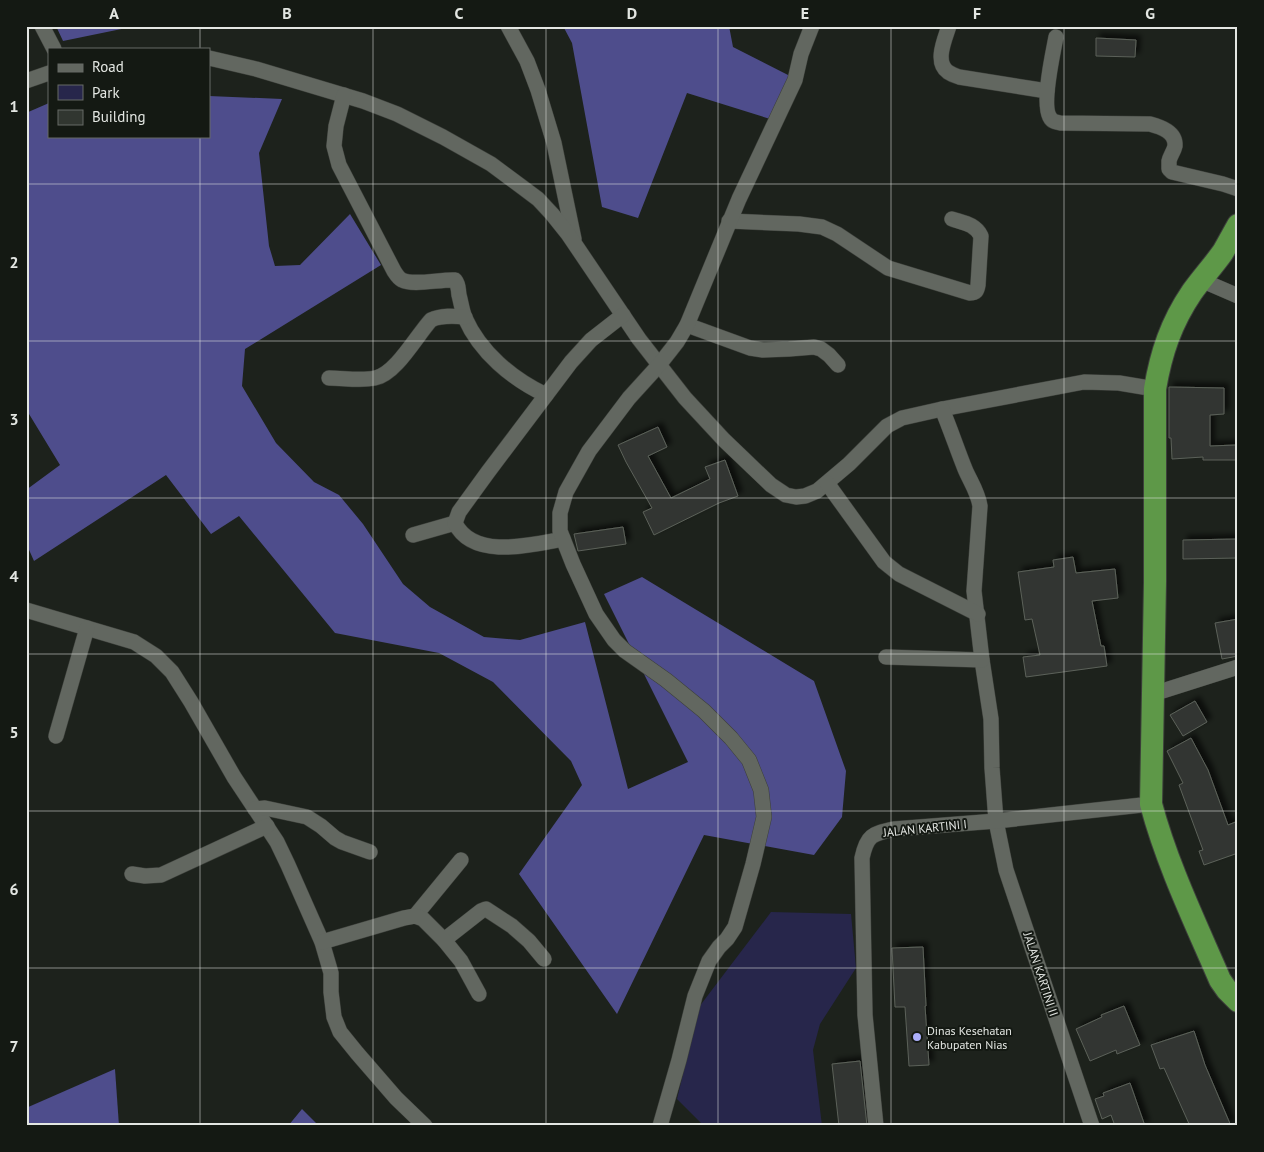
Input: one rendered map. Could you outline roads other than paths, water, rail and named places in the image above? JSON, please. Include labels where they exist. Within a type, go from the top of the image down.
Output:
[{"type":"highway","points":[[1234,992],[1220,980],[1173,868],[1151,804],[1155,582],[1155,389],[1160,362],[1176,318],[1222,252],[1238,225]]},
{"type":"street","points":[[42,26],[53,48]]},
{"type":"street","points":[[508,26],[527,61],[538,90],[554,143],[576,246]]},
{"type":"street","points":[[660,1126],[695,996],[709,961],[735,927],[764,817],[761,790],[749,760],[731,738],[704,711],[666,680],[625,651],[614,640],[596,614],[572,564],[560,530],[560,513],[566,492],[589,451],[629,398],[677,342],[687,325],[730,221],[795,80],[801,54],[812,26]]},
{"type":"street","points":[[949,26],[941,51],[941,61],[946,71],[959,77],[1047,91]]},
{"type":"street","points":[[1056,37],[1047,91],[1048,112],[1052,120],[1060,123],[1150,124],[1162,128],[1170,133],[1174,140],[1175,147],[1169,161],[1169,169],[1172,172],[1238,189]]},
{"type":"street","points":[[210,58],[256,69],[344,95],[397,114],[491,164],[538,199],[576,246],[623,315],[685,398],[771,486],[786,496],[805,496],[816,491],[849,464],[887,426],[902,418],[942,408],[1084,382],[1119,383],[1155,389]]},
{"type":"street","points":[[26,81],[48,73]]},
{"type":"street","points":[[344,95],[336,126],[334,146],[339,165],[394,271],[403,281],[455,280],[458,285],[465,317],[476,338],[490,355],[520,381],[546,395]]},
{"type":"street","points":[[730,221],[822,227],[837,234],[888,268],[974,293],[977,289],[979,276],[981,236],[975,227],[952,219]]},
{"type":"street","points":[[1201,280],[1238,296]]},
{"type":"street","points":[[563,539],[530,546],[495,547],[477,543],[466,537],[455,522],[459,512],[572,362],[592,340],[623,315]]},
{"type":"street","points":[[329,378],[368,379],[384,375],[401,358],[431,320],[452,316],[465,317]]},
{"type":"street","points":[[687,325],[750,348],[762,350],[814,347],[821,349],[838,365]]},
{"type":"street","name":"JALAN KARTINI II","points":[[942,408],[966,470],[978,494],[980,506],[974,591],[991,720],[996,821],[1006,870],[1092,1126]]},
{"type":"street","points":[[827,483],[878,555],[891,569],[978,614]]},
{"type":"street","points":[[413,534],[455,522]]},
{"type":"street","points":[[26,610],[134,642],[156,656],[172,672],[234,777],[277,842],[288,865],[322,942],[331,973],[334,1017],[340,1032],[396,1098],[425,1126]]},
{"type":"street","points":[[56,736],[87,628]]},
{"type":"street","points":[[886,657],[982,660]]},
{"type":"street","points":[[1153,694],[1238,667]]},
{"type":"street","name":"JALAN KARTINI I","points":[[876,1126],[866,1015],[862,858],[865,844],[870,836],[894,829],[996,821],[1151,804]]},
{"type":"street","points":[[255,808],[265,808],[307,817],[342,842],[370,852]]},
{"type":"street","points":[[132,874],[145,876],[161,875],[267,826]]},
{"type":"street","points":[[415,916],[461,860]]},
{"type":"street","points":[[444,940],[486,908],[512,926],[529,941],[544,959]]},
{"type":"street","points":[[322,942],[415,916],[423,919],[444,940],[461,962],[479,994]]},
{"type":"place","name":"Dinas Kesehatan Kabupaten Nias","points":[[917,1037]]}]
